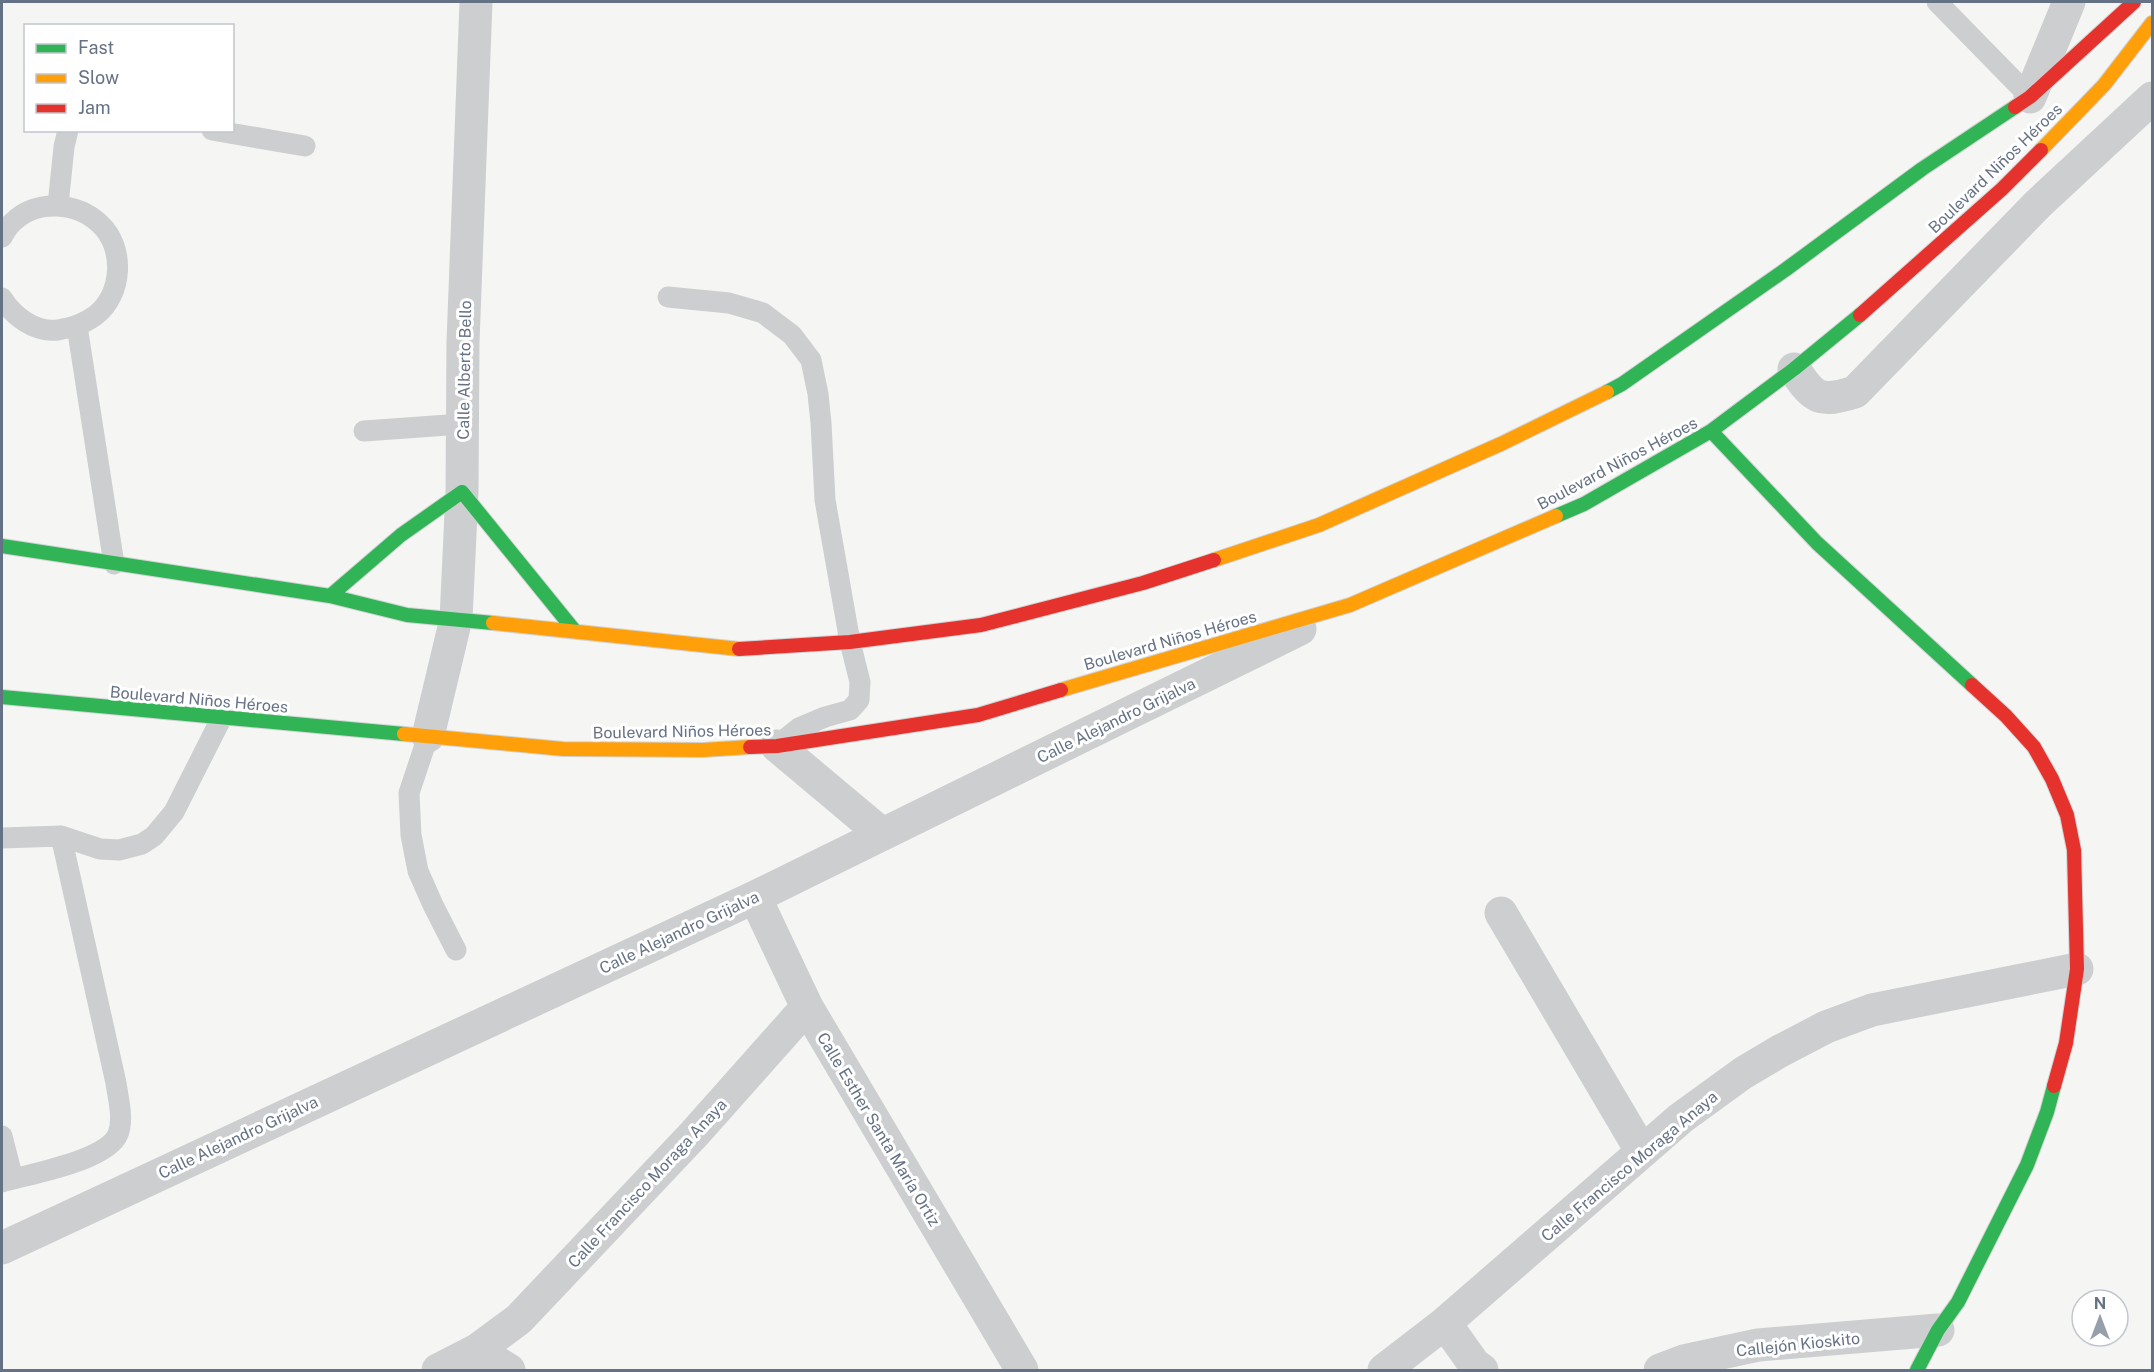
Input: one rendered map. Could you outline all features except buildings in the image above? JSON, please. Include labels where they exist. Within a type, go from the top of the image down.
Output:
[{"type":"main road","name":"Boulevard Niños Héroes","points":[[2,546],[330,597],[407,615],[574,630],[744,650],[850,642],[981,625],[1143,583],[1319,525],[1503,443],[1622,384],[1785,270],[1922,169],[2030,97],[2134,2]]},
{"type":"main road","name":"Boulevard Niños Héroes","points":[[2,697],[563,749],[703,750],[777,746],[978,715],[1350,604],[1584,504],[1711,431],[1860,316],[2002,189],[2104,85],[2152,23]]},
{"type":"main road","points":[[1711,431],[1817,543],[2006,716],[2034,747],[2052,779],[2067,815],[2074,850],[2077,969],[2066,1042],[2047,1112],[2027,1165],[1958,1302],[1938,1330],[1917,1371]]},
{"type":"main road","points":[[330,597],[401,535],[462,492],[574,630]]},
{"type":"street","name":"Calle Alberto Bello","points":[[428,736],[456,619],[462,492],[462,424],[476,2]]},
{"type":"street","points":[[2030,97],[2068,2]]},
{"type":"street","points":[[1794,369],[1809,392],[1824,398],[1855,392],[2038,204],[2152,98]]},
{"type":"street","name":"Calle Alejandro Grijalva","points":[[2,1248],[754,897],[1350,604]]},
{"type":"street","points":[[777,746],[882,834]]},
{"type":"street","name":"Calle Esther Santa María Ortiz","points":[[754,897],[807,1007],[1009,1366]]},
{"type":"street","points":[[1501,913],[1642,1152]]},
{"type":"street","name":"Calle Francisco Moraga Anaya","points":[[1384,1371],[1445,1323],[1681,1118],[1743,1073],[1826,1027],[1872,1010],[2077,969]]},
{"type":"street","name":"Calle Francisco Moraga Anaya","points":[[438,1371],[477,1350],[519,1319],[695,1132],[807,1007]]},
{"type":"street","points":[[1445,1323],[1474,1364],[1482,1371]]},
{"type":"street","name":"Callejón Kioskito","points":[[1660,1371],[1684,1361],[1758,1346],[1938,1330]]},
{"type":"street","points":[[477,1350],[509,1371]]},
{"type":"lane","points":[[1937,2],[2030,97]]},
{"type":"lane","points":[[58,205],[68,132]]},
{"type":"lane","points":[[224,132],[305,146]]},
{"type":"lane","points":[[2,237],[13,222],[34,209],[58,205],[82,211],[102,225],[114,246],[118,270],[113,294],[98,314],[77,326],[53,330],[29,324],[9,310],[2,298]]},
{"type":"lane","points":[[668,297],[729,303],[763,313],[792,334],[811,360],[821,423],[825,500],[850,642],[860,682],[859,700],[850,710],[799,728],[777,746]]},
{"type":"lane","points":[[77,326],[114,564]]},
{"type":"lane","points":[[364,431],[462,424]]},
{"type":"lane","points":[[2,837],[61,836],[100,849],[119,850],[142,844],[154,836],[174,812],[222,717]]},
{"type":"lane","points":[[428,736],[410,793],[411,835],[418,871],[456,950]]},
{"type":"lane","points":[[2,1136],[7,1181],[89,1157],[112,1143],[119,1132],[117,1093],[61,836]]},
{"type":"traffic: fast","points":[[1607,392],[1622,384],[1785,270],[1922,169],[2015,107]]},
{"type":"traffic: fast","points":[[1556,516],[1584,504],[1711,431],[1794,369],[1860,315]]},
{"type":"traffic: fast","points":[[1711,431],[1817,543],[1972,685]]},
{"type":"traffic: fast","points":[[330,596],[401,535],[462,492],[574,630]]},
{"type":"traffic: fast","points":[[2,546],[330,596],[407,615],[493,623]]},
{"type":"traffic: fast","points":[[2,697],[404,734]]},
{"type":"traffic: fast","points":[[1917,1370],[1938,1330],[1958,1302],[2027,1165],[2054,1086]]},
{"type":"traffic: slow","points":[[2041,150],[2104,85],[2152,23]]},
{"type":"traffic: slow","points":[[1214,560],[1319,525],[1503,443],[1607,392]]},
{"type":"traffic: slow","points":[[1061,690],[1350,605],[1556,516]]},
{"type":"traffic: slow","points":[[493,623],[739,649]]},
{"type":"traffic: slow","points":[[404,734],[563,749],[703,750],[750,747]]},
{"type":"traffic: jam","points":[[2015,107],[2030,97],[2134,2]]},
{"type":"traffic: jam","points":[[1860,315],[2002,189],[2041,150]]},
{"type":"traffic: jam","points":[[739,649],[850,642],[981,625],[1143,583],[1214,560]]},
{"type":"traffic: jam","points":[[1972,685],[2006,716],[2034,747],[2052,779],[2067,815],[2074,850],[2077,969],[2066,1043],[2054,1086]]},
{"type":"traffic: jam","points":[[750,747],[777,746],[978,715],[1061,690]]}]
